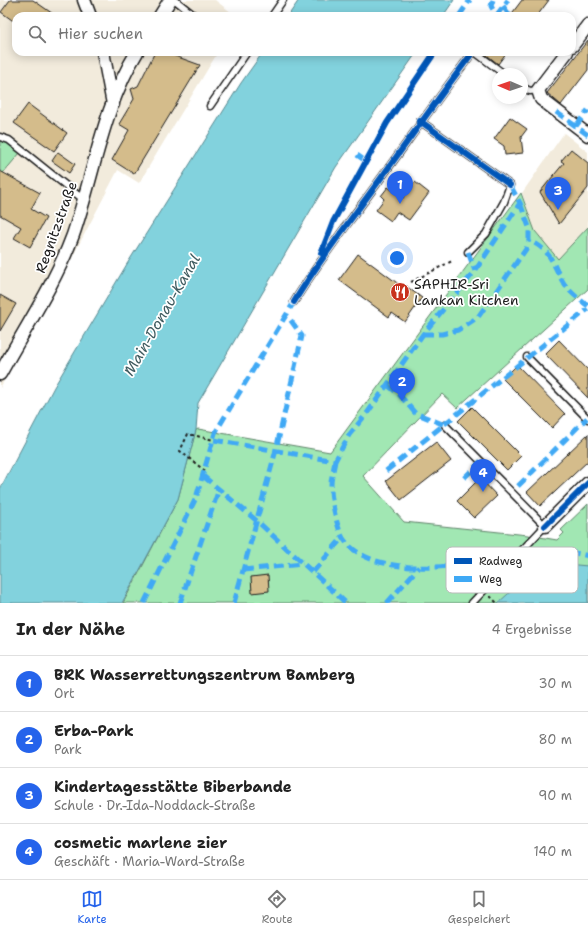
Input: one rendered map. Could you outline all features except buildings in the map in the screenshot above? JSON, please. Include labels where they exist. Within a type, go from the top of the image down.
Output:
[{"type":"street","points":[[84,0],[88,12]]},
{"type":"street","points":[[162,12],[170,0]]},
{"type":"street","points":[[576,41],[588,25]]},
{"type":"street","name":"Regnitzstraße","points":[[104,56],[113,104]]},
{"type":"street","name":"Regnitzstraße","points":[[0,374],[62,262],[84,200],[113,104],[127,68],[134,56]]},
{"type":"street","points":[[564,56],[538,90],[541,99],[588,135]]},
{"type":"street","points":[[545,526],[588,483]]},
{"type":"lane","points":[[175,0],[190,12]]},
{"type":"lane","points":[[275,12],[283,0]]},
{"type":"lane","points":[[210,106],[244,56]]},
{"type":"lane","points":[[294,302],[316,266],[362,204],[420,121],[471,56]]},
{"type":"lane","points":[[479,56],[496,68]]},
{"type":"lane","points":[[528,90],[538,90]]},
{"type":"lane","points":[[420,121],[510,185],[504,202],[486,234],[468,252]]},
{"type":"lane","points":[[0,137],[9,140],[84,200]]},
{"type":"lane","points":[[527,357],[588,419]]},
{"type":"lane","points":[[445,425],[545,526],[525,547]]},
{"type":"lane","points":[[472,603],[481,593]]},
{"type":"path","points":[[411,282],[452,261]]},
{"type":"path","points":[[205,472],[180,452],[188,434],[214,440]]},
{"type":"path","points":[[493,599],[498,603]]},
{"type":"shaded area","points":[[0,0],[215,0],[231,12],[12,12],[12,56],[216,56],[139,183],[118,170],[62,277],[0,388]]},
{"type":"shaded area","points":[[564,133],[588,152],[588,227],[558,259],[535,231],[522,193]]},
{"type":"green space","points":[[0,141],[8,143],[20,153],[3,173],[0,171]]},
{"type":"green space","points":[[521,193],[535,231],[558,259],[588,227],[588,289],[457,408],[442,394],[363,476],[404,522],[528,535],[557,540],[564,533],[561,530],[588,504],[588,603],[123,603],[178,499],[196,430],[198,429],[330,452]]},
{"type":"water","points":[[299,0],[454,0],[446,12],[291,12]]},
{"type":"water","name":"Main-Donau-Kanal","points":[[260,56],[414,56],[336,167],[198,403],[196,430],[178,499],[122,603],[0,603],[0,489],[54,387],[127,264],[241,83]]},
{"type":"water","points":[[578,565],[588,566],[588,603],[498,603],[509,593],[578,593]]},
{"type":"marked path","points":[[462,12],[470,0]]},
{"type":"marked path","points":[[493,0],[491,6],[494,12]]},
{"type":"marked path","points":[[499,12],[508,0]]},
{"type":"marked path","points":[[503,6],[507,12]]},
{"type":"marked path","points":[[576,126],[588,110]]},
{"type":"marked path","points":[[556,112],[588,135]]},
{"type":"marked path","points":[[357,155],[367,162]]},
{"type":"marked path","points":[[214,440],[335,461],[349,435],[368,412],[423,334],[475,271],[520,203],[510,185]]},
{"type":"marked path","points":[[520,203],[529,227],[529,240],[537,244],[547,253],[565,286],[588,306]]},
{"type":"marked path","points":[[423,334],[442,334],[458,330],[478,317],[526,249],[529,240]]},
{"type":"marked path","points":[[468,252],[475,271]]},
{"type":"marked path","points":[[144,603],[196,498],[215,433],[294,302]]},
{"type":"marked path","points":[[386,471],[588,309]]},
{"type":"marked path","points":[[234,603],[276,450],[302,336],[287,315]]},
{"type":"marked path","points":[[387,385],[398,393],[415,413],[445,425]]},
{"type":"marked path","points":[[518,486],[587,418]]},
{"type":"marked path","points":[[335,461],[331,479],[331,490],[336,520],[343,538],[353,549],[366,557],[398,566],[446,566]]},
{"type":"marked path","points":[[464,478],[481,461]]},
{"type":"marked path","points":[[203,476],[257,521],[346,603]]},
{"type":"marked path","points":[[180,603],[219,489]]},
{"type":"marked path","points":[[313,572],[343,537]]},
{"type":"marked path","points":[[578,554],[588,556]]},
{"type":"marked path","points":[[243,570],[303,564]]},
{"type":"marked path","points":[[387,603],[419,567]]},
{"type":"cycle path","points":[[321,253],[333,222],[387,123],[432,56]]},
{"type":"cycle path","points":[[294,302],[327,252],[470,56]]},
{"type":"cycle path","points":[[420,121],[510,185]]},
{"type":"cycle path","points":[[545,526],[588,483]]},
{"type":"place","name":"BRK Wasserrettungszentrum Bamberg","points":[[400,204]]},
{"type":"place","name":"Kindertagesstätte Biberbande","points":[[558,210]]},
{"type":"place","name":"SAPHIR-Sri Lankan Kitchen","points":[[400,292]]},
{"type":"place","name":"Erba-Park","points":[[402,401]]},
{"type":"place","name":"cosmetic marlene zier","points":[[483,492]]}]
